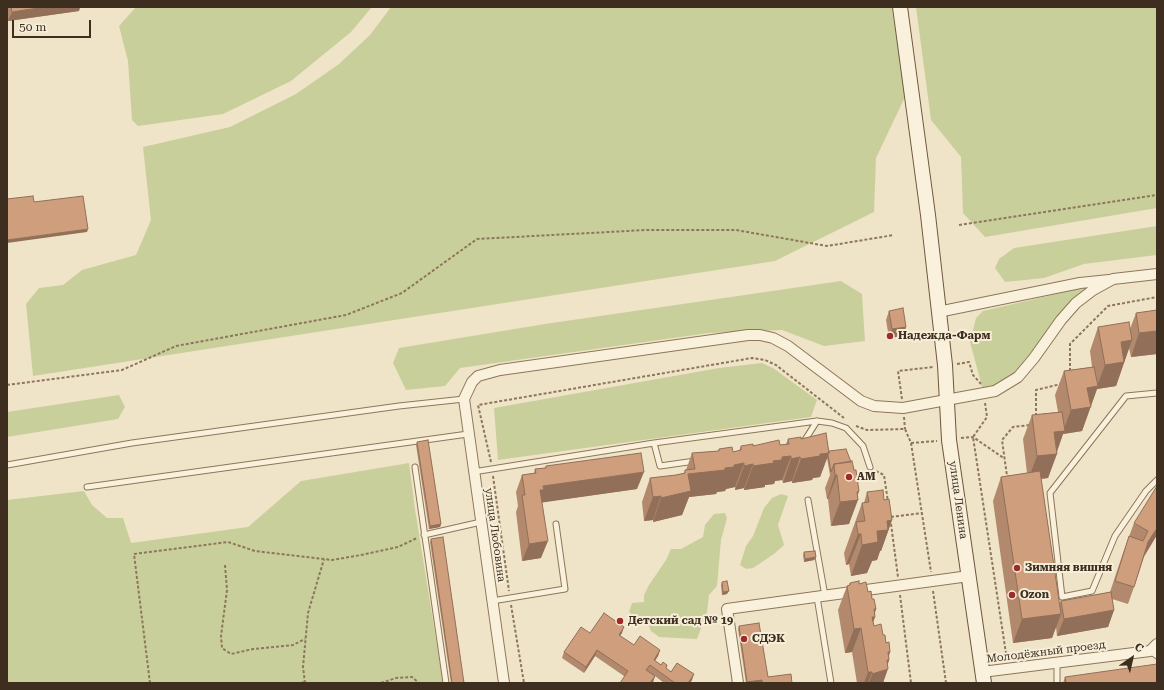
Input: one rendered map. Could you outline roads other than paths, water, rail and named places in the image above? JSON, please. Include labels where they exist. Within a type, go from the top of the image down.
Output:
[{"type":"main road","name":"улица Ленина","points":[[900,7],[928,215],[938,314],[945,365],[949,440],[983,677]]},
{"type":"street","points":[[938,314],[1080,283],[1157,274]]},
{"type":"street","points":[[465,395],[472,382],[478,376],[500,370],[748,335],[760,335],[773,338],[788,346],[861,401],[874,406],[903,408],[995,391],[1018,377],[1034,358],[1061,320],[1076,303],[1093,290],[1113,279]]},
{"type":"street","name":"улица Любовина","points":[[465,395],[468,434],[504,683]]},
{"type":"street","points":[[738,683],[728,609],[969,576]]},
{"type":"street","name":"Молодёжный проезд","points":[[983,677],[1008,668],[1057,664],[1155,651]]},
{"type":"lane","points":[[1157,393],[1126,396],[1050,493],[1062,597],[1092,591],[1115,536],[1146,491],[1157,480]]},
{"type":"lane","points":[[7,465],[140,442],[399,406],[465,395]]},
{"type":"lane","points":[[799,448],[818,421]]},
{"type":"lane","points":[[474,472],[654,443],[818,421],[832,423],[846,428],[863,446],[870,467]]},
{"type":"lane","points":[[87,487],[367,446],[468,434]]},
{"type":"lane","points":[[654,443],[660,466],[699,461]]},
{"type":"lane","points":[[415,467],[446,683]]},
{"type":"lane","points":[[808,500],[831,683]]},
{"type":"lane","points":[[424,535],[481,522]]},
{"type":"lane","points":[[492,601],[565,589],[556,524]]},
{"type":"lane","points":[[1056,683],[1057,664]]},
{"type":"place","name":"Надежда-Фарм","points":[[890,336]]},
{"type":"place","name":"АМ","points":[[849,477]]},
{"type":"place","name":"Зимняя вишня","points":[[1017,568]]},
{"type":"place","name":"Ozon","points":[[1012,595]]},
{"type":"place","name":"Детский сад № 19","points":[[620,621]]},
{"type":"place","name":"СДЭК","points":[[744,639]]}]
